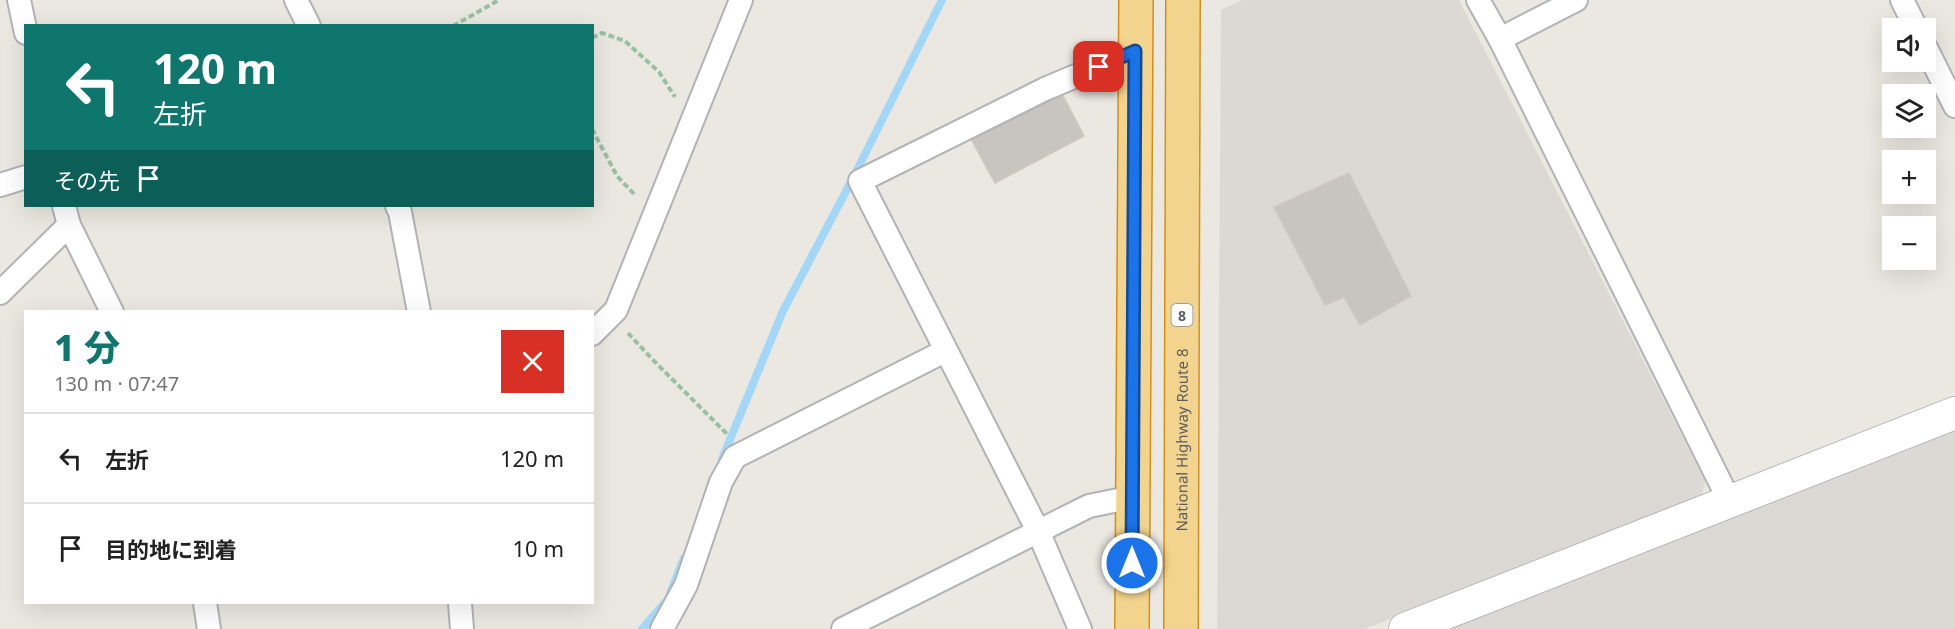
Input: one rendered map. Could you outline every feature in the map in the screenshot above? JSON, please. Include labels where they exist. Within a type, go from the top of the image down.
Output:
[{"type":"highway","points":[[1132,629],[1136,0]]},
{"type":"highway","name":"National Highway Route 8","points":[[1181,629],[1189,3]]},
{"type":"street","points":[[19,0],[24,24]]},
{"type":"street","points":[[296,0],[304,24]]},
{"type":"street","points":[[594,332],[616,310],[741,0]]},
{"type":"street","points":[[1478,0],[1500,39],[1730,502]]},
{"type":"street","points":[[1500,39],[1576,0]]},
{"type":"street","points":[[1902,0],[1911,18]]},
{"type":"street","points":[[1080,629],[1038,531],[860,181],[1045,89],[1135,51]]},
{"type":"street","points":[[1936,68],[1955,106]]},
{"type":"street","points":[[0,185],[24,178]]},
{"type":"street","points":[[398,207],[419,310]]},
{"type":"street","points":[[0,293],[66,215],[111,310]]},
{"type":"street","points":[[662,629],[686,585],[721,482],[735,458],[945,351]]},
{"type":"street","points":[[1405,629],[1955,413]]},
{"type":"street","points":[[843,629],[1089,506],[1133,496]]},
{"type":"street","points":[[205,604],[208,629]]},
{"type":"street","points":[[460,604],[462,629]]},
{"type":"path","points":[[457,24],[499,0]]},
{"type":"path","points":[[594,37],[602,33],[625,41],[659,72],[691,123]]},
{"type":"path","points":[[594,133],[617,176],[654,214]]},
{"type":"path","points":[[612,314],[654,361],[723,429]]},
{"type":"shaded area","points":[[1242,0],[1459,0],[1705,481],[1700,503],[1364,629],[1217,629],[1221,10]]},
{"type":"shaded area","points":[[1955,429],[1955,629],[1446,629]]},
{"type":"building","points":[[1061,92],[1084,136],[995,183],[970,137]]},
{"type":"building","points":[[1349,173],[1411,296],[1360,325],[1344,297],[1325,305],[1274,207]]},
{"type":"waterway","points":[[722,459],[783,311],[942,0]]},
{"type":"waterway","points":[[642,629],[668,599],[684,558]]},
{"type":"route","points":[[1099,67],[1135,51],[1132,563]]}]
